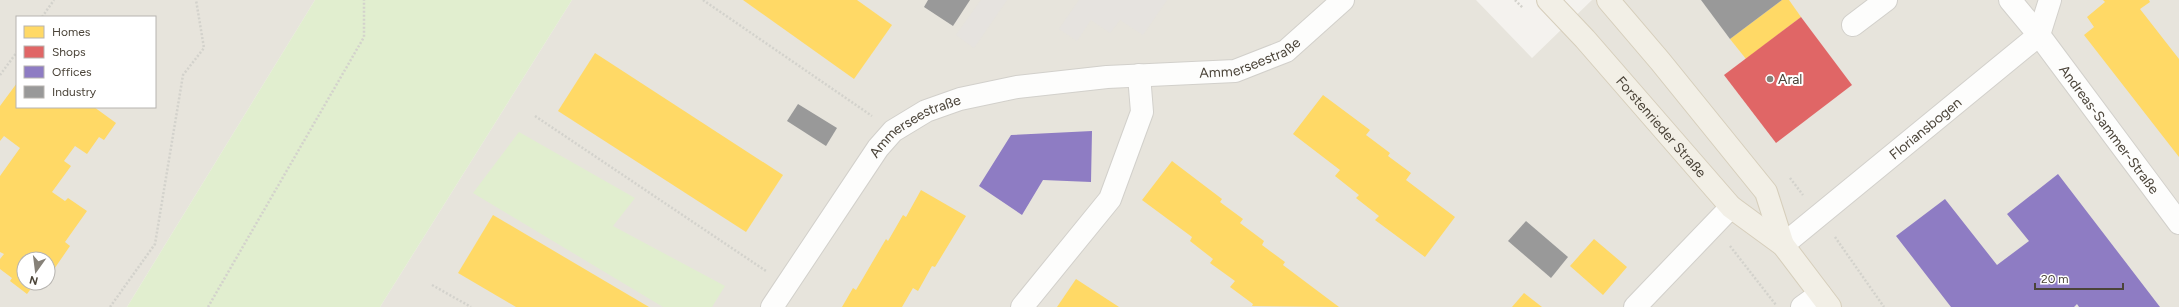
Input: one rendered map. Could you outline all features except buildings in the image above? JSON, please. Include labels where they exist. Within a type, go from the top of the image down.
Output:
[{"type":"main road","name":"Forstenrieder Straße","points":[[1548,0],[1585,38],[1731,208],[1783,245],[1825,300]]},
{"type":"main road","name":"Forstenrieder Straße","points":[[1608,0],[1660,61],[1766,192],[1783,245]]},
{"type":"street","name":"Ammerseestraße","points":[[772,307],[878,148],[893,131],[926,111],[960,99],[1018,87],[1139,75],[1235,71],[1286,51],[1343,0]]},
{"type":"street","points":[[1853,25],[1886,0]]},
{"type":"street","name":"Andreas-Sammer-Straße","points":[[2010,0],[2039,35],[2179,223]]},
{"type":"street","points":[[2039,35],[2050,0]]},
{"type":"street","name":"Floriansbogen","points":[[1783,245],[2039,35]]},
{"type":"street","points":[[1022,307],[1110,199],[1142,112],[1139,75]]},
{"type":"street","points":[[1635,307],[1731,208]]},
{"type":"street","points":[[1802,307],[1825,300]]},
{"type":"path","points":[[43,16],[54,0]]},
{"type":"path","points":[[110,307],[155,244],[183,75],[204,48],[196,0]]},
{"type":"path","points":[[208,307],[364,37],[364,0]]},
{"type":"path","points":[[702,0],[893,131]]},
{"type":"path","points":[[0,76],[16,53]]},
{"type":"path","points":[[535,116],[787,285]]},
{"type":"path","points":[[432,285],[471,307]]},
{"type":"shaded area","points":[[0,0],[315,0],[127,307],[0,307]]},
{"type":"shaded area","points":[[572,0],[1476,0],[1532,58],[1592,0],[2179,0],[2179,307],[380,307]]},
{"type":"shaded area","points":[[981,0],[1007,0],[974,48],[956,35]]},
{"type":"shaded area","points":[[1079,0],[1167,0],[1143,35],[1120,20],[1110,33],[1091,20],[1077,41],[1059,29]]},
{"type":"green space","points":[[315,0],[572,0],[380,307],[127,307]]},
{"type":"green space","points":[[519,132],[635,198],[613,226],[725,286],[712,307],[663,307],[473,193]]},
{"type":"place","name":"Aral","points":[[1770,79]]}]
